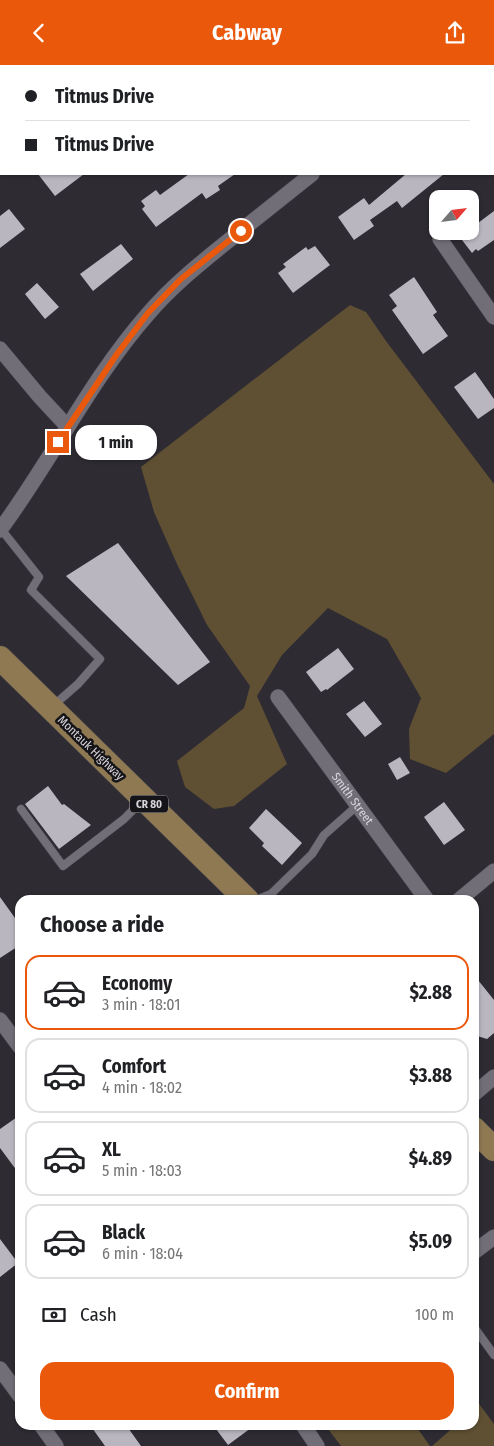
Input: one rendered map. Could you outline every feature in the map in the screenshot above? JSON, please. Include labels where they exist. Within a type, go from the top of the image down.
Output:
[{"type":"main road","name":"Montauk Highway","points":[[0,658],[242,895]]},
{"type":"main road","points":[[479,1134],[494,1149]]},
{"type":"street","points":[[0,529],[40,474],[67,426],[148,313],[181,279],[311,175]]},
{"type":"street","points":[[441,240],[494,317]]},
{"type":"street","points":[[0,349],[67,426]]},
{"type":"street","name":"Smith Street","points":[[278,697],[424,895]]},
{"type":"street","points":[[465,895],[494,871]]},
{"type":"street","points":[[0,1020],[15,1040]]},
{"type":"street","points":[[479,1090],[494,1077]]},
{"type":"street","points":[[479,1249],[493,1241]]},
{"type":"street","points":[[0,1369],[15,1389]]},
{"type":"street","points":[[45,1430],[56,1446]]},
{"type":"street","points":[[306,1430],[317,1446]]},
{"type":"lane","points":[[0,529],[39,577],[31,590],[100,659],[78,684],[50,708]]},
{"type":"lane","points":[[21,809],[63,866],[124,819],[144,799]]},
{"type":"lane","points":[[268,895],[312,854],[324,835],[358,805]]},
{"type":"lane","points":[[479,1334],[494,1355]]},
{"type":"shaded area","points":[[350,305],[366,312],[494,484],[494,734],[446,773],[410,759],[409,729],[421,698],[387,639],[328,608],[282,655],[257,696],[287,764],[234,806],[214,809],[185,787],[177,761],[244,708],[250,686],[207,625],[154,512],[141,467]]},
{"type":"shaded area","points":[[479,1404],[494,1424],[494,1446],[432,1446],[450,1430],[479,1430]]},
{"type":"shaded area","points":[[329,1430],[419,1430],[430,1446],[341,1446]]},
{"type":"building","points":[[39,175],[83,175],[55,196]]},
{"type":"building","points":[[188,175],[234,175],[218,186],[220,190],[206,199],[202,193],[156,227],[142,209],[145,206],[141,201],[156,190],[160,195]]},
{"type":"building","points":[[405,175],[443,175],[402,208],[397,201],[370,220],[374,226],[354,240],[338,217],[364,198],[369,205]]},
{"type":"building","points":[[9,209],[25,229],[0,248],[0,216]]},
{"type":"building","points":[[494,211],[494,240],[472,253],[462,240],[479,240],[479,222]]},
{"type":"building","points":[[121,244],[133,259],[93,291],[80,274]]},
{"type":"building","points":[[315,246],[330,265],[293,293],[278,273],[286,267],[283,264],[306,247],[308,250]]},
{"type":"building","points":[[414,277],[437,312],[433,315],[448,336],[423,354],[392,310],[397,306],[389,295]]},
{"type":"building","points":[[37,283],[59,307],[45,319],[25,294]]},
{"type":"building","points":[[475,372],[494,399],[494,408],[478,419],[454,387]]},
{"type":"building","points":[[118,543],[210,662],[178,685],[66,576]]},
{"type":"building","points":[[338,648],[354,669],[327,690],[321,692],[306,672]]},
{"type":"building","points":[[364,701],[382,724],[365,737],[346,714]]},
{"type":"building","points":[[400,757],[410,773],[397,780],[388,764]]},
{"type":"building","points":[[48,786],[62,805],[64,804],[91,825],[59,849],[25,804]]},
{"type":"building","points":[[444,802],[465,830],[444,845],[424,817]]},
{"type":"building","points":[[266,809],[302,843],[282,865],[262,846],[264,843],[249,828]]},
{"type":"building","points":[[0,897],[15,918],[15,948],[0,958]]},
{"type":"building","points":[[479,981],[494,1000],[494,1033],[487,1039],[479,1037]]},
{"type":"building","points":[[15,1118],[15,1168],[0,1148],[0,1129]]},
{"type":"building","points":[[0,1239],[15,1259],[15,1265],[0,1277]]},
{"type":"building","points":[[94,1430],[130,1430],[141,1446],[105,1446]]},
{"type":"building","points":[[217,1430],[248,1430],[228,1445]]},
{"type":"route","points":[[58,442],[117,354],[148,313],[181,279],[241,231]]}]
